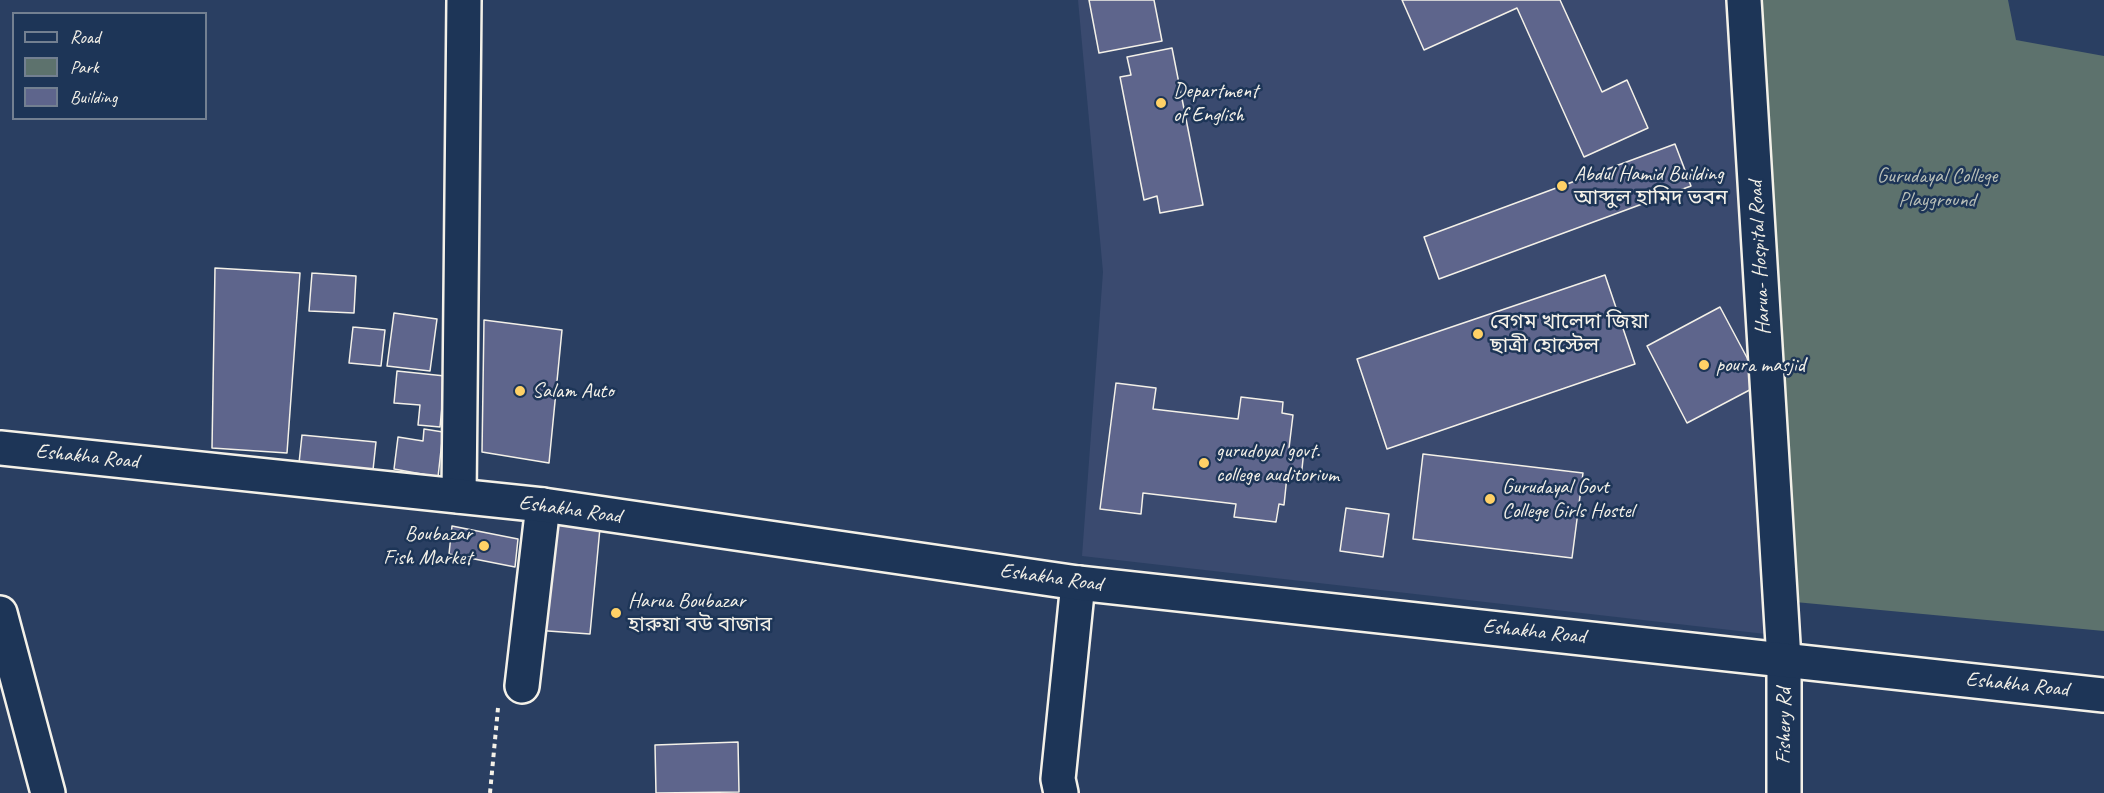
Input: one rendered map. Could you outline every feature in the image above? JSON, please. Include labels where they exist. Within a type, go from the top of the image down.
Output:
[{"type":"street","points":[[459,496],[464,0]]},
{"type":"street","name":"Harua- Hospital Road","points":[[1744,0],[1785,660]]},
{"type":"street","name":"Eshakha Road","points":[[0,448],[543,505],[1078,583],[2104,695]]},
{"type":"street","points":[[522,686],[543,505]]},
{"type":"street","points":[[1061,793],[1058,779],[1078,583]]},
{"type":"street","points":[[0,613],[48,793]]},
{"type":"street","name":"Fishery Rd","points":[[1784,793],[1785,660]]},
{"type":"path","points":[[490,793],[499,704],[522,686]]},
{"type":"shaded area","points":[[1078,0],[1736,0],[1783,636],[1082,556],[1103,272]]},
{"type":"green space","name":"Gurudayal College Playground","points":[[1758,0],[2008,0],[2016,40],[2104,56],[2104,631],[1795,602]]},
{"type":"building","points":[[1089,0],[1154,0],[1162,41],[1099,53]]},
{"type":"building","points":[[1402,0],[1560,0],[1602,92],[1627,80],[1648,128],[1584,157],[1517,8],[1424,50]]},
{"type":"building","points":[[1172,48],[1203,205],[1160,213],[1157,196],[1144,200],[1120,77],[1131,75],[1127,57]]},
{"type":"building","points":[[1675,144],[1691,186],[1439,279],[1424,237]]},
{"type":"building","points":[[215,268],[300,273],[287,453],[212,448]]},
{"type":"building","points":[[312,273],[356,276],[354,313],[309,311]]},
{"type":"building","points":[[1605,275],[1635,364],[1387,449],[1357,359]]},
{"type":"building","name":"poura masjid","points":[[1720,307],[1761,384],[1687,423],[1647,346]]},
{"type":"building","points":[[394,313],[437,319],[430,371],[387,366]]},
{"type":"building","name":"Salam Auto","points":[[484,320],[562,330],[549,463],[482,452]]},
{"type":"building","points":[[353,327],[385,330],[381,366],[349,363]]},
{"type":"building","points":[[397,371],[445,376],[440,427],[418,425],[420,405],[394,403]]},
{"type":"building","name":"gurudoyal govt. college auditorium","points":[[1116,383],[1156,388],[1153,409],[1238,419],[1241,397],[1283,402],[1282,413],[1293,415],[1289,448],[1304,450],[1301,478],[1287,476],[1284,505],[1279,504],[1276,522],[1234,517],[1236,504],[1143,493],[1141,514],[1100,509]]},
{"type":"building","points":[[424,429],[443,432],[438,477],[394,469],[398,437],[423,441]]},
{"type":"building","points":[[302,435],[376,442],[373,470],[299,463]]},
{"type":"building","points":[[1423,454],[1583,473],[1572,558],[1413,539]]},
{"type":"building","points":[[1346,508],[1389,514],[1383,557],[1340,551]]},
{"type":"building","points":[[544,523],[600,528],[590,634],[534,630]]},
{"type":"building","name":"Boubazar Fish Market","points":[[452,526],[518,539],[515,567],[449,554]]},
{"type":"building","points":[[738,742],[739,792],[656,793],[655,745]]},
{"type":"place","name":"Department of English","points":[[1161,103]]},
{"type":"place","name":"Abdul Hamid Building আব্দুল হামিদ ভবন","points":[[1562,186]]},
{"type":"place","name":"বেগম খালেদা জিয়া ছাত্রী হোস্টেল","points":[[1478,334]]},
{"type":"place","name":"poura masjid","points":[[1704,365]]},
{"type":"place","name":"Salam Auto","points":[[520,391]]},
{"type":"place","name":"gurudoyal govt. college auditorium","points":[[1204,463]]},
{"type":"place","name":"Gurudayal Govt College Girls Hostel","points":[[1490,499]]},
{"type":"place","name":"Boubazar Fish Market","points":[[484,546]]},
{"type":"place","name":"Harua Boubazar হারুয়া বউ বাজার","points":[[616,613]]}]
